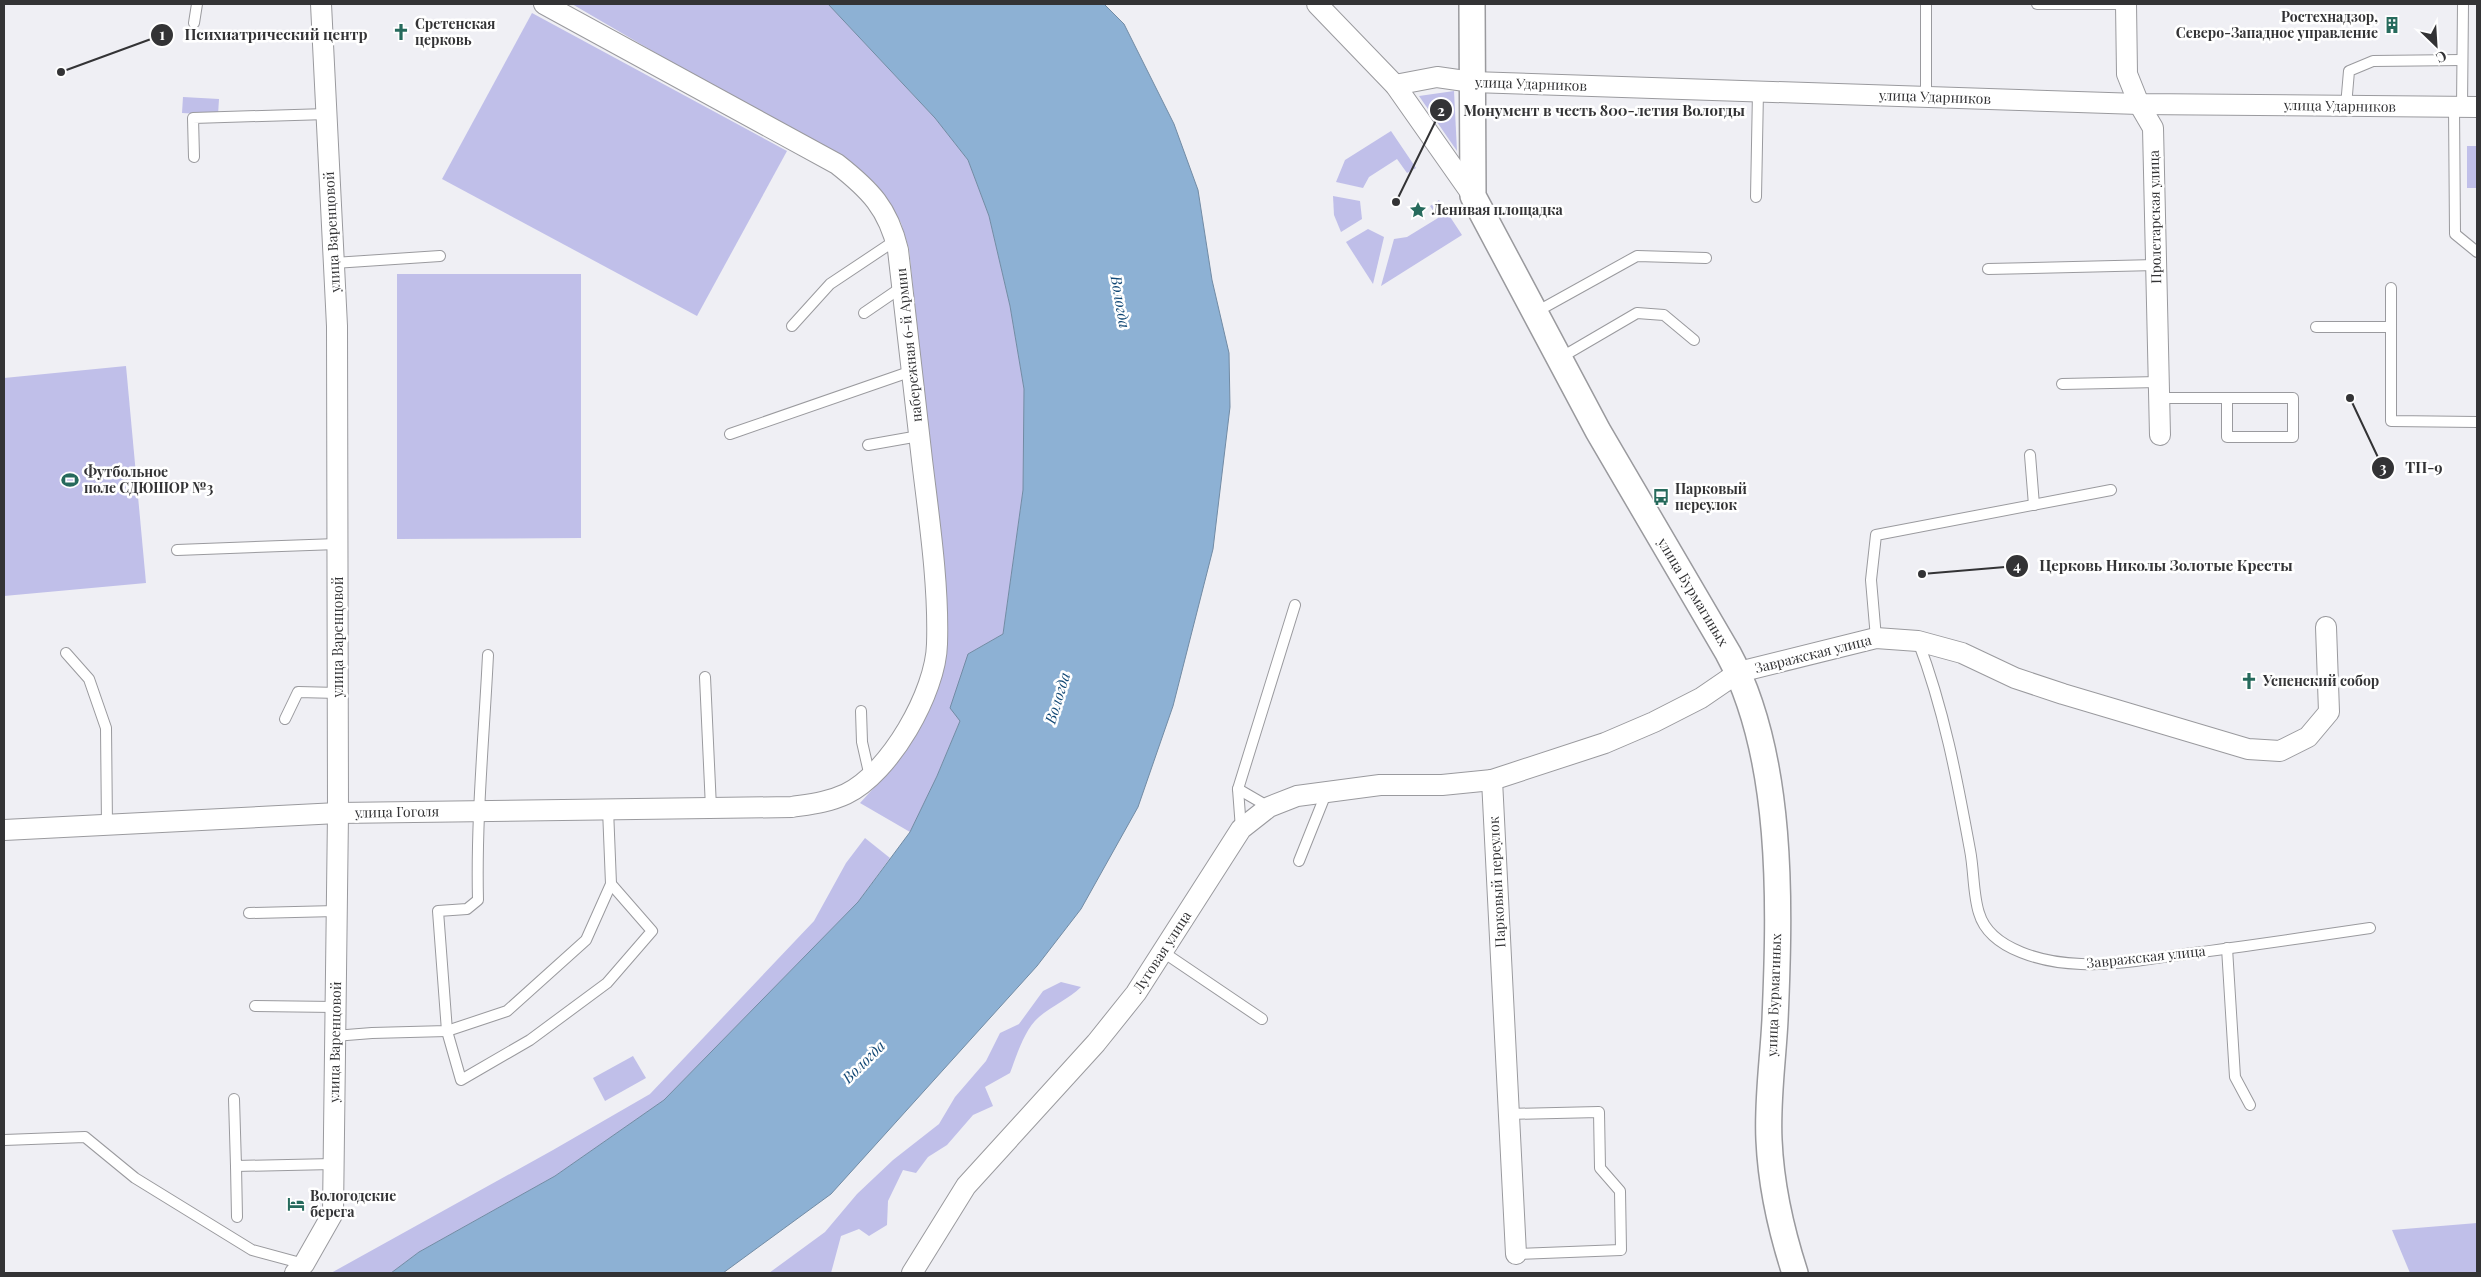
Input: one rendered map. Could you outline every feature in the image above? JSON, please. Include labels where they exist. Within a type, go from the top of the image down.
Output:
[{"type":"street","name":"улица Варенцовой","points":[[300,1269],[333,1213],[338,813],[337,326],[322,4]]},
{"type":"street","name":"набережная 6-й Армии","points":[[544,4],[837,164],[862,183],[881,205],[896,240],[933,556],[938,646],[925,698],[895,748],[870,777],[839,796],[823,802],[792,807]]},
{"type":"street","name":"улица Бурмагиных","points":[[1317,4],[1394,85],[1473,196],[1598,431],[1739,672],[1757,726],[1768,779],[1774,838],[1777,948],[1775,1022],[1768,1094],[1769,1140],[1772,1182],[1780,1222],[1795,1273]]},
{"type":"street","points":[[1472,4],[1473,196]]},
{"type":"street","name":"Пролетарская улица","points":[[2126,4],[2127,74],[2138,104],[2153,128],[2160,435]]},
{"type":"street","name":"улица Ударников","points":[[1394,85],[1437,77],[1472,82],[2138,104],[2464,107]]},
{"type":"street","name":"Завражская улица","points":[[1739,672],[1876,638],[1918,641],[1962,653],[2015,678],[2063,694],[2248,749],[2280,751],[2308,737],[2330,712],[2326,627]]},
{"type":"street","points":[[1492,780],[1605,743],[1654,722],[1701,698],[1739,672]]},
{"type":"street","name":"Луговая улица","points":[[912,1273],[929,1242],[966,1186],[1096,1043],[1136,993],[1241,829],[1269,807],[1297,796],[1328,790],[1492,780]]},
{"type":"street","name":"Парковый переулок","points":[[1492,780],[1516,1254]]},
{"type":"street","name":"улица Гоголя","points":[[4,830],[338,813],[792,807]]},
{"type":"lane","points":[[194,23],[197,4]]},
{"type":"lane","points":[[1926,4],[1926,96]]},
{"type":"lane","points":[[2037,4],[2126,4]]},
{"type":"lane","points":[[2463,4],[2462,60],[2464,107],[2455,234],[2477,252]]},
{"type":"lane","points":[[2346,106],[2349,71],[2365,64],[2374,61],[2462,60]]},
{"type":"lane","points":[[1756,197],[1758,91]]},
{"type":"lane","points":[[194,157],[193,118],[327,114]]},
{"type":"lane","points":[[792,326],[830,284],[896,240]]},
{"type":"lane","points":[[334,263],[440,256]]},
{"type":"lane","points":[[1535,312],[1638,256],[1706,258]]},
{"type":"lane","points":[[1988,269],[2156,265]]},
{"type":"lane","points":[[864,313],[902,288]]},
{"type":"lane","points":[[2391,288],[2392,421],[2477,422]]},
{"type":"lane","points":[[1559,359],[1637,313],[1664,315],[1694,340]]},
{"type":"lane","points":[[2316,327],[2391,327]]},
{"type":"lane","points":[[730,434],[912,371]]},
{"type":"lane","points":[[2062,384],[2159,390],[2227,398],[2293,398],[2293,437],[2227,437],[2227,398]]},
{"type":"lane","points":[[868,445],[919,436]]},
{"type":"lane","points":[[2030,455],[2034,505]]},
{"type":"lane","points":[[1876,638],[1871,580],[1876,535],[2111,490]]},
{"type":"lane","points":[[177,550],[337,544]]},
{"type":"lane","points":[[1241,829],[1238,789],[1296,605]]},
{"type":"lane","name":"Завражская улица","points":[[1918,641],[1935,686],[1946,727],[1972,857],[1979,913],[1989,933],[2012,947],[2044,959],[2081,964],[2128,962],[2370,928]]},
{"type":"lane","points":[[66,653],[89,679],[106,728],[107,826]]},
{"type":"lane","points":[[488,655],[476,852],[478,900],[467,909],[438,911],[447,1031],[461,1080],[530,1040],[607,983],[652,931],[611,884]]},
{"type":"lane","points":[[705,677],[711,808]]},
{"type":"lane","points":[[285,719],[298,692],[338,693]]},
{"type":"lane","points":[[861,711],[862,742],[870,777]]},
{"type":"lane","points":[[1238,789],[1269,807]]},
{"type":"lane","points":[[1298,861],[1328,790]]},
{"type":"lane","points":[[334,1036],[447,1031],[507,1011],[586,940],[611,884],[608,809]]},
{"type":"lane","points":[[249,913],[336,911]]},
{"type":"lane","points":[[2227,948],[2236,1077],[2250,1105]]},
{"type":"lane","points":[[1163,952],[1262,1019]]},
{"type":"lane","points":[[255,1006],[335,1007]]},
{"type":"lane","points":[[234,1099],[237,1217]]},
{"type":"lane","points":[[1508,1114],[1599,1112],[1600,1168],[1620,1191],[1621,1250],[1516,1254]]},
{"type":"lane","points":[[4,1140],[85,1137],[135,1178],[252,1250],[300,1269]]},
{"type":"lane","points":[[236,1166],[333,1164]]},
{"type":"shaded area","points":[[572,4],[828,4],[935,118],[968,160],[989,216],[1010,306],[1024,389],[1023,490],[1003,634],[968,654],[960,721],[937,776],[910,832],[860,803],[894,766],[914,734],[941,555],[909,249],[901,223],[875,183],[844,158],[721,91]]},
{"type":"shaded area","points":[[532,13],[787,151],[697,316],[442,179]]},
{"type":"shaded area","points":[[1454,91],[1457,151],[1419,96]]},
{"type":"shaded area","points":[[183,97],[219,99],[218,115],[182,113]]},
{"type":"shaded area","points":[[1391,131],[1416,168],[1407,173],[1397,159],[1369,177],[1363,188],[1336,182],[1345,160]]},
{"type":"shaded area","points":[[2467,146],[2477,146],[2477,188],[2467,188]]},
{"type":"shaded area","points":[[1333,196],[1360,201],[1362,219],[1341,232],[1334,215]]},
{"type":"shaded area","points":[[1439,200],[1462,235],[1381,286],[1394,239],[1407,237],[1438,218],[1430,206]]},
{"type":"shaded area","points":[[1368,229],[1384,237],[1373,284],[1346,242]]},
{"type":"shaded area","points":[[397,274],[581,274],[581,538],[397,539]]},
{"type":"shaded area","name":"Футбольное поле СДЮШОР №3","points":[[126,366],[146,583],[4,596],[4,378]]},
{"type":"shaded area","points":[[865,838],[890,858],[858,902],[664,1100],[555,1176],[419,1252],[391,1273],[331,1273],[650,1094],[814,921],[846,863]]},
{"type":"shaded area","points":[[1061,982],[1081,987],[1034,1022],[1022,1043],[1010,1073],[985,1087],[993,1106],[973,1115],[947,1145],[928,1157],[916,1173],[903,1170],[888,1201],[887,1225],[869,1236],[859,1229],[841,1236],[831,1273],[769,1273],[825,1232],[857,1194],[893,1160],[939,1124],[955,1097],[986,1061],[1000,1033],[1019,1024],[1043,991]]},
{"type":"shaded area","points":[[633,1056],[646,1078],[605,1101],[593,1078]]},
{"type":"shaded area","points":[[2477,1223],[2477,1273],[2410,1273],[2392,1230]]},
{"type":"water","name":"Вологда","points":[[828,4],[1104,4],[1124,24],[1174,124],[1198,190],[1212,280],[1229,353],[1230,407],[1213,549],[1173,706],[1138,807],[1081,909],[1037,966],[831,1194],[723,1273],[391,1273],[419,1252],[555,1176],[664,1100],[858,902],[910,832],[937,776],[960,721],[950,708],[968,654],[1003,634],[1023,490],[1024,389],[1010,306],[989,216],[968,160],[935,118]]},
{"type":"place","name":"Ростехнадзор, Северо-Западное управление","points":[[2392,25]]},
{"type":"place","name":"Сретенская церковь","points":[[401,32]]},
{"type":"place","name":"Психиатрический центр","points":[[61,72]]},
{"type":"place","name":"Монумент в честь 800-летия Вологды","points":[[1396,202]]},
{"type":"place","name":"Ленивая площадка","points":[[1418,210]]},
{"type":"place","name":"ТП-9","points":[[2350,398]]},
{"type":"place","name":"Футбольное поле СДЮШОР №3","points":[[70,480]]},
{"type":"place","name":"Парковый переулок","points":[[1661,497]]},
{"type":"place","name":"Церковь Николы Золотые Кресты","points":[[1922,574]]},
{"type":"place","name":"Успенский собор","points":[[2249,681]]},
{"type":"place","name":"Вологодские берега","points":[[296,1204]]}]
